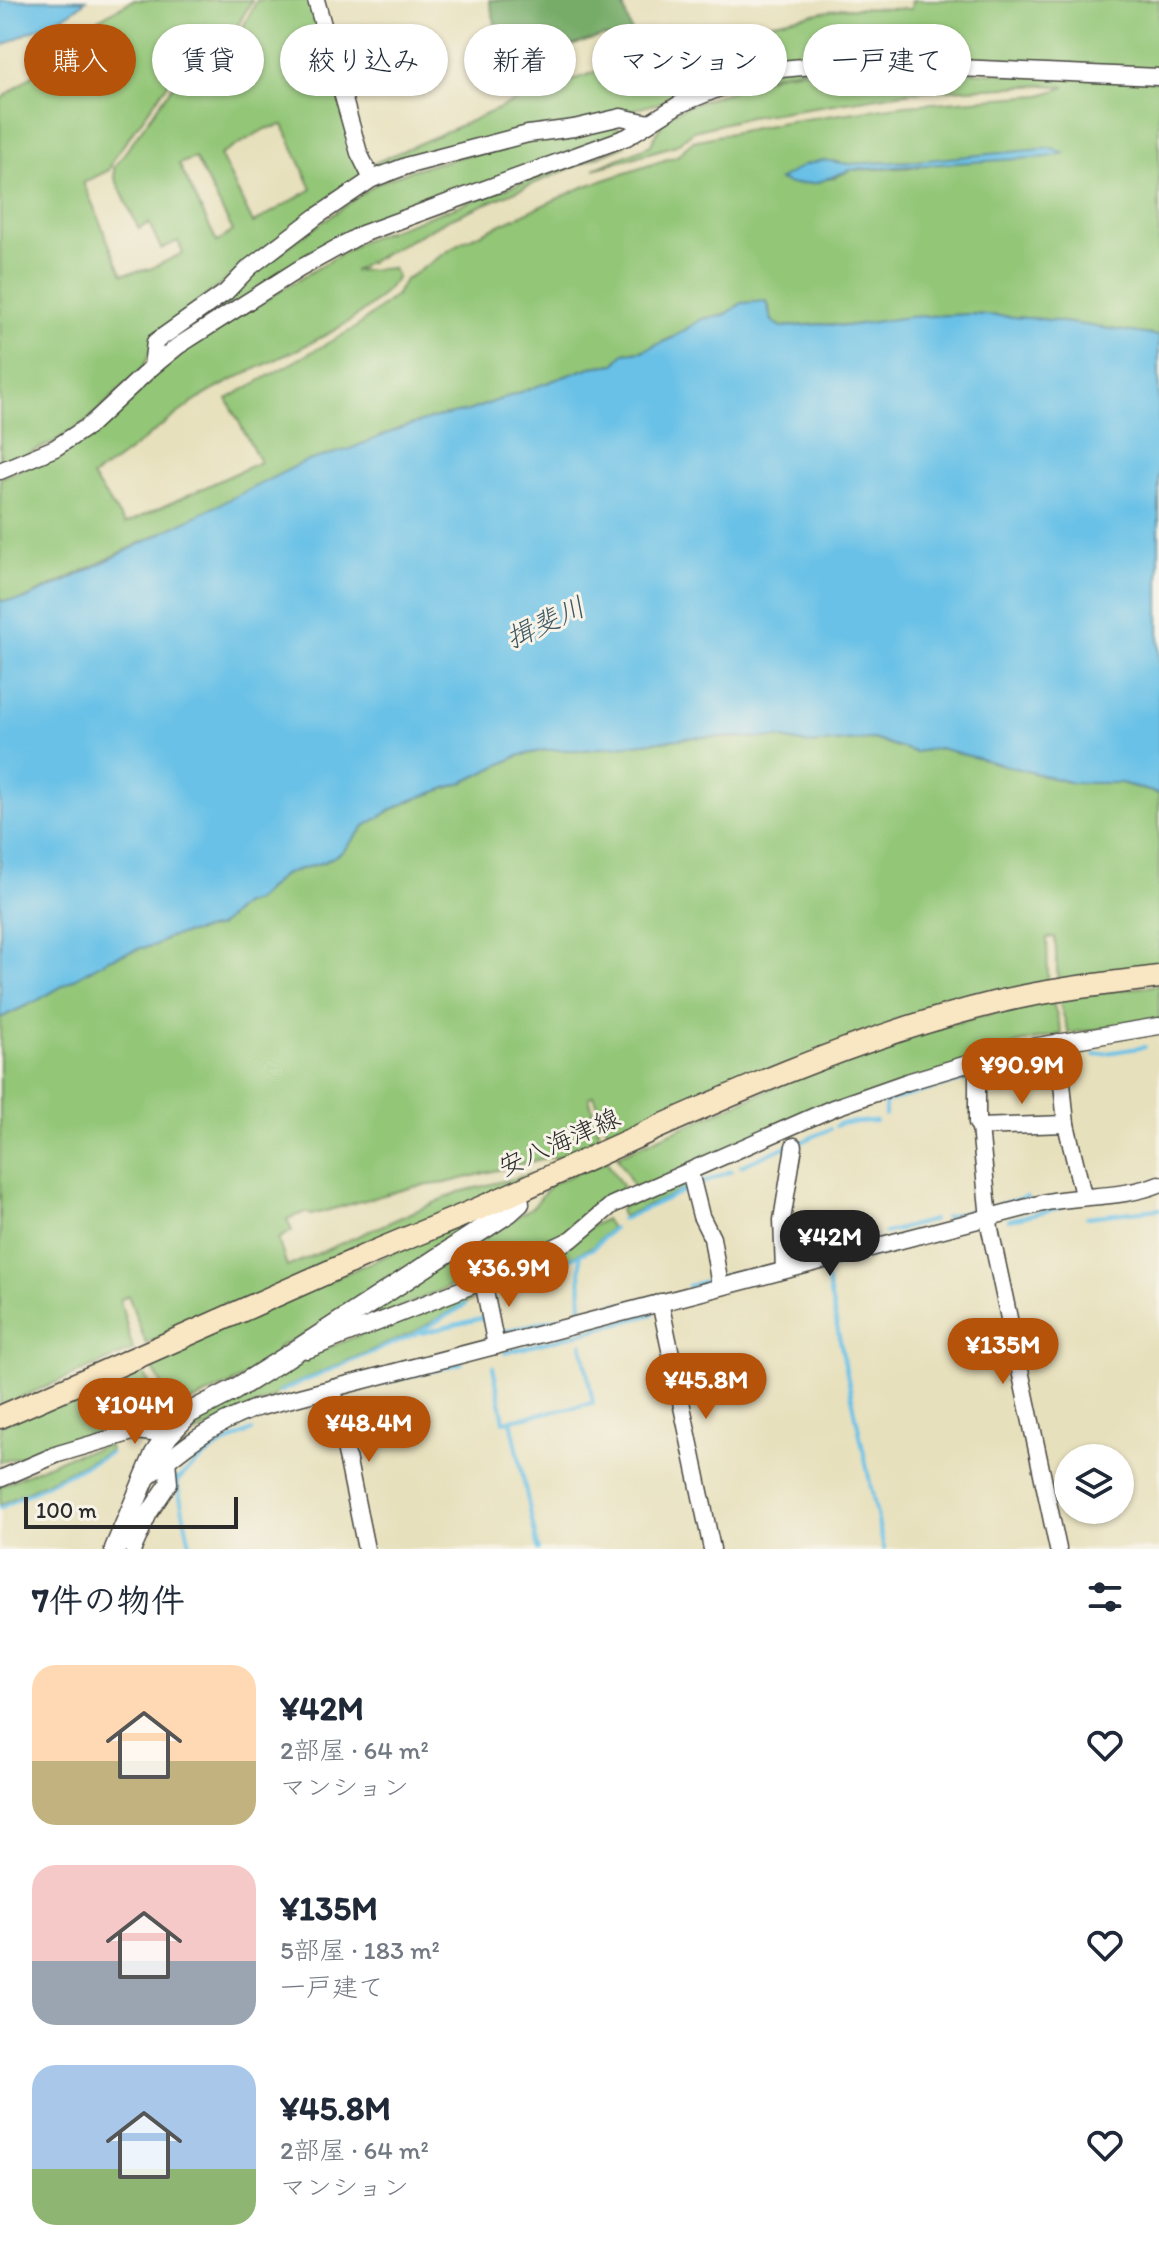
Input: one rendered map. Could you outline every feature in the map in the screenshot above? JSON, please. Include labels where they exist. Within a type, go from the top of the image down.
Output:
[{"type":"main road","name":"安八海津線","points":[[0,1417],[847,1047],[1000,1001],[1159,977]]},
{"type":"street","points":[[316,0],[326,25],[325,35],[359,153],[372,179]]},
{"type":"street","points":[[0,471],[55,448],[90,425],[178,346],[286,277],[362,234],[627,137],[678,105],[717,89],[781,69],[818,64],[913,65],[1159,77]]},
{"type":"street","points":[[152,367],[155,342],[226,292],[250,267],[372,179],[409,165],[528,134],[621,117],[649,123]]},
{"type":"street","points":[[285,1358],[483,1281],[572,1239],[612,1205],[833,1108],[977,1060],[1058,1042],[1159,1026]]},
{"type":"street","points":[[1058,1042],[1066,1124],[1083,1195]]},
{"type":"street","points":[[977,1060],[977,1123],[980,1127],[989,1216],[1058,1549]]},
{"type":"street","points":[[980,1127],[1066,1124]]},
{"type":"street","points":[[784,1270],[782,1220],[794,1146]]},
{"type":"street","points":[[690,1172],[701,1216],[712,1238],[720,1286]]},
{"type":"street","points":[[143,1480],[219,1422],[253,1409],[989,1216],[1083,1195],[1123,1193],[1159,1184]]},
{"type":"street","points":[[115,1549],[155,1454],[189,1413],[234,1390],[285,1358],[509,1212],[519,1203],[517,1192]]},
{"type":"street","points":[[483,1281],[496,1346]]},
{"type":"street","points":[[660,1302],[712,1549]]},
{"type":"street","points":[[333,1388],[366,1549]]},
{"type":"street","points":[[0,1467],[136,1431],[168,1435]]},
{"type":"street","points":[[0,1479],[58,1454]]},
{"type":"street","points":[[133,1549],[149,1513],[169,1483],[167,1460]]},
{"type":"green space","points":[[133,0],[252,0],[238,24],[152,24],[152,96],[159,96],[114,158],[109,170],[83,183],[123,274],[150,269],[183,253],[178,241],[161,249],[149,223],[139,229],[115,178],[114,168],[165,96],[264,96],[264,24],[245,24],[257,0],[312,0],[319,24],[280,24],[280,96],[340,96],[363,177],[162,329],[143,368],[87,421],[54,442],[0,467],[0,100],[24,82],[24,96],[136,96],[136,24],[93,24]],"holes":[[[283,125],[312,189],[253,223],[220,155],[265,129]],[[195,158],[233,231],[217,242],[179,164]]]},
{"type":"green space","points":[[489,0],[621,0],[629,24],[592,24],[592,39],[576,44],[576,24],[495,24]]},
{"type":"green space","points":[[912,0],[1159,0],[1159,70],[971,62],[971,24],[803,24],[803,68],[787,72],[787,24],[764,24],[843,8],[911,9]]},
{"type":"green space","points":[[803,71],[803,96],[885,96],[749,117],[694,131],[676,145],[594,169],[651,145],[664,119],[682,108],[716,96],[787,96],[787,72]]},
{"type":"green space","points":[[971,72],[1159,81],[1159,336],[1042,319],[970,314],[846,326],[782,327],[772,321],[768,303],[742,303],[724,315],[702,319],[672,338],[642,351],[624,353],[615,364],[591,367],[468,411],[401,428],[228,501],[23,600],[0,601],[0,478],[54,455],[181,351],[364,240],[626,145],[447,220],[353,271],[392,268],[397,277],[379,298],[356,316],[304,346],[220,386],[92,477],[125,524],[260,462],[227,399],[355,328],[396,295],[405,280],[462,242],[583,187],[677,156],[693,141],[784,122],[906,105],[1041,95],[1066,87],[971,89]],"holes":[[[823,160],[849,164],[916,161],[918,167],[850,170],[834,178],[780,179]]]},
{"type":"green space","points":[[592,73],[592,96],[688,96],[379,172],[370,165],[530,96],[576,96],[576,79]]},
{"type":"green space","points":[[613,124],[623,132],[360,229],[159,349],[254,271],[376,184],[411,170],[528,139]]},
{"type":"green space","points":[[695,737],[779,738],[806,744],[873,739],[915,752],[939,748],[1072,783],[1121,783],[1159,794],[1159,969],[1058,983],[1055,937],[1047,938],[1048,985],[611,1140],[594,1095],[589,1097],[602,1144],[571,1159],[549,1157],[446,1183],[413,1187],[311,1215],[306,1212],[287,1219],[292,1231],[278,1239],[287,1267],[459,1192],[544,1171],[146,1344],[128,1295],[120,1300],[133,1350],[0,1406],[0,1018],[109,959],[157,945],[169,937],[218,927],[243,904],[255,901],[284,874],[324,862],[342,852],[365,826],[393,809],[464,782],[518,756],[545,750],[584,750]]},
{"type":"green space","points":[[1159,985],[1159,1021],[1069,1033],[1058,998]]},
{"type":"green space","points":[[1052,999],[1062,1034],[1019,1043],[636,1191],[617,1156],[849,1055],[925,1030]]},
{"type":"green space","points":[[606,1160],[627,1194],[571,1234],[332,1335],[534,1206],[551,1184]]},
{"type":"green space","points":[[687,1178],[690,1187],[622,1217],[620,1208]]},
{"type":"green space","points":[[511,1201],[314,1330],[278,1347],[281,1353],[235,1382],[176,1409],[148,1360]]},
{"type":"green space","points":[[605,1219],[611,1228],[593,1246],[493,1292],[489,1283]]},
{"type":"green space","points":[[471,1291],[475,1298],[414,1332],[278,1391],[274,1397],[183,1439],[181,1436],[244,1390],[281,1370],[358,1335]]},
{"type":"green space","points":[[138,1365],[166,1412],[113,1433],[62,1448],[57,1442],[32,1454],[0,1462],[0,1425]]},
{"type":"green space","points":[[109,1445],[110,1451],[0,1505],[0,1486],[66,1457]]},
{"type":"water","points":[[0,0],[86,0],[67,15],[48,24],[24,24],[24,35],[0,48]]},
{"type":"water","points":[[1052,148],[1064,153],[1049,157],[850,170],[816,183],[790,184],[779,180],[804,165],[823,160],[849,164],[916,161]]},
{"type":"water","name":"揖斐川","points":[[766,301],[772,321],[782,327],[846,326],[908,317],[970,314],[1042,319],[1159,336],[1159,794],[1121,783],[1072,783],[939,748],[915,752],[873,739],[806,744],[779,738],[695,737],[584,750],[545,750],[518,756],[464,782],[393,809],[365,826],[342,852],[324,862],[284,874],[255,901],[243,904],[218,927],[169,937],[157,945],[109,959],[0,1018],[0,601],[23,600],[62,583],[304,462],[350,449],[401,428],[468,411],[591,367],[615,364],[624,353],[642,351],[672,338],[702,319],[725,315],[742,303]]},
{"type":"waterway","points":[[1094,1055],[1145,1047]]},
{"type":"waterway","points":[[1066,1060],[1080,1058]]},
{"type":"waterway","points":[[1019,1068],[1055,1062]]},
{"type":"waterway","points":[[980,1076],[1009,1069]]},
{"type":"waterway","points":[[885,1115],[885,1102],[971,1078]]},
{"type":"waterway","points":[[836,1126],[876,1121]]},
{"type":"waterway","points":[[799,1143],[830,1129]]},
{"type":"waterway","points":[[741,1166],[789,1145]]},
{"type":"waterway","points":[[698,1185],[731,1171]]},
{"type":"waterway","points":[[621,1220],[688,1189]]},
{"type":"waterway","points":[[997,1205],[1027,1197]]},
{"type":"waterway","points":[[1009,1220],[1062,1207]]},
{"type":"waterway","points":[[945,1217],[981,1209]]},
{"type":"waterway","points":[[1087,1217],[1159,1209]]},
{"type":"waterway","points":[[885,1233],[933,1220]]},
{"type":"waterway","points":[[508,1287],[592,1249],[613,1228]]},
{"type":"waterway","points":[[814,1253],[875,1236]]},
{"type":"waterway","points":[[505,1331],[581,1313],[580,1255]]},
{"type":"waterway","points":[[825,1269],[875,1255]]},
{"type":"waterway","points":[[724,1276],[743,1272]]},
{"type":"waterway","points":[[688,1286],[713,1279]]},
{"type":"waterway","points":[[827,1279],[884,1549]]},
{"type":"waterway","points":[[601,1308],[619,1303]]},
{"type":"waterway","points":[[279,1392],[415,1334],[465,1305]]},
{"type":"waterway","points":[[505,1353],[653,1314]]},
{"type":"waterway","points":[[422,1333],[483,1318],[484,1321]]},
{"type":"waterway","points":[[511,1420],[593,1403],[582,1344]]},
{"type":"waterway","points":[[363,1388],[462,1363]]},
{"type":"waterway","points":[[493,1367],[504,1421],[511,1420],[538,1549]]},
{"type":"waterway","points":[[184,1458],[218,1436],[250,1421],[322,1399]]},
{"type":"waterway","points":[[177,1481],[212,1452],[252,1431]]},
{"type":"waterway","points":[[0,1508],[110,1453]]},
{"type":"waterway","points":[[176,1478],[191,1549]]}]
